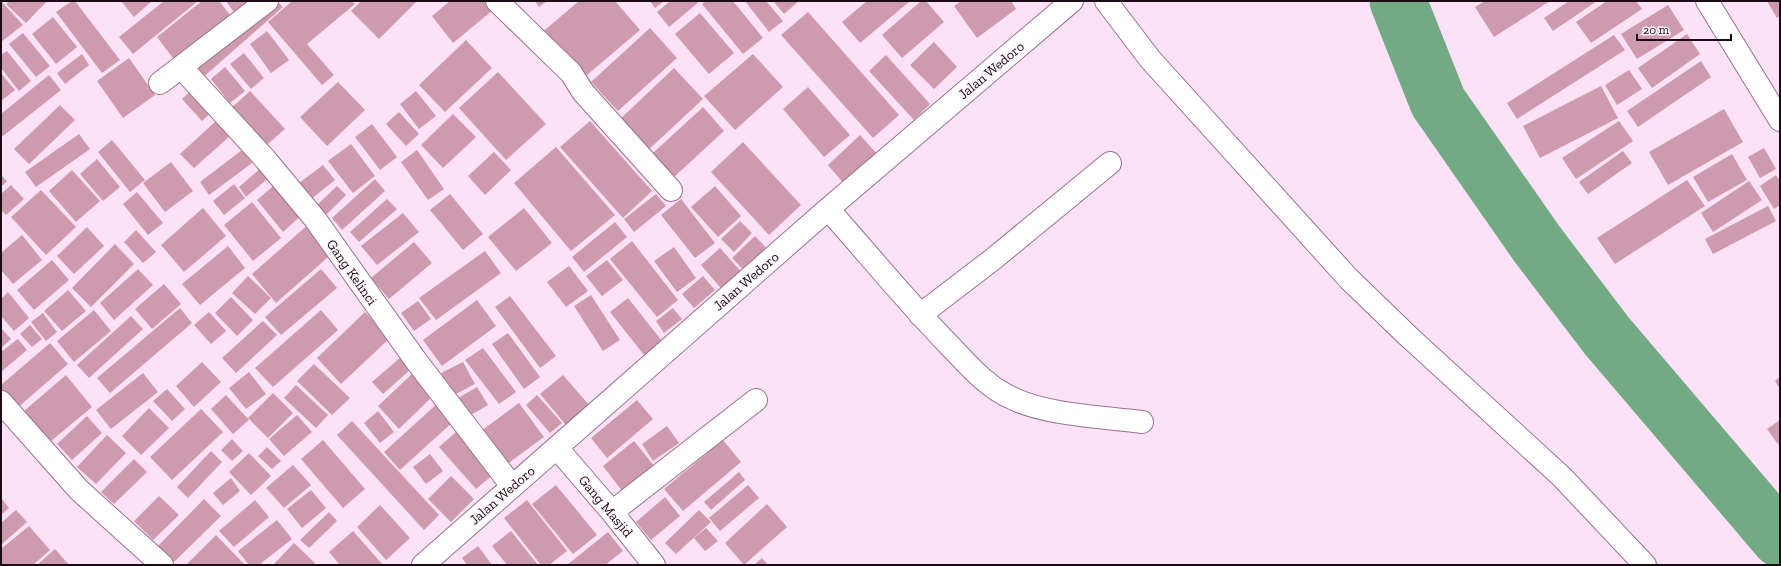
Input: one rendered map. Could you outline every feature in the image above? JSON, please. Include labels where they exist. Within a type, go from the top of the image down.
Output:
[{"type":"street","points":[[160,83],[267,1]]},
{"type":"street","points":[[497,1],[571,74],[583,92],[671,190]]},
{"type":"street","name":"Jalan Wedoro","points":[[423,565],[828,208],[1072,1]]},
{"type":"street","points":[[1106,1],[1150,59],[1349,279],[1408,336],[1562,477],[1645,565]]},
{"type":"street","points":[[1707,1],[1780,120]]},
{"type":"street","name":"Gang Kelinci","points":[[181,67],[266,160],[315,219],[435,387],[512,486]]},
{"type":"street","points":[[920,315],[992,260],[1110,162]]},
{"type":"street","points":[[828,208],[920,315],[983,380],[1002,394],[1029,405],[1058,411],[1142,422]]},
{"type":"street","points":[[612,512],[756,400]]},
{"type":"street","points":[[1,402],[79,490],[162,565]]},
{"type":"street","name":"Gang Masjid","points":[[556,448],[612,512],[654,565]]},
{"type":"building","points":[[1,1],[23,25],[1,42]]},
{"type":"building","points":[[9,1],[47,1],[26,23],[6,4]]},
{"type":"building","points":[[72,1],[75,1],[120,60],[102,73],[56,12]]},
{"type":"building","points":[[121,1],[152,1],[134,17]]},
{"type":"building","points":[[164,1],[198,1],[133,54],[119,37]]},
{"type":"building","points":[[202,1],[219,1],[235,21],[179,66],[157,37]]},
{"type":"building","points":[[226,1],[256,1],[236,15]]},
{"type":"building","points":[[277,1],[283,7],[200,80],[189,68]]},
{"type":"building","points":[[292,1],[352,1],[355,4],[307,44],[334,75],[322,85],[268,22]]},
{"type":"building","points":[[361,1],[417,1],[379,39],[351,11]]},
{"type":"building","points":[[450,1],[486,1],[493,10],[453,43],[432,16]]},
{"type":"building","points":[[535,1],[547,1],[539,7]]},
{"type":"building","points":[[579,1],[615,1],[640,30],[580,81],[540,34]]},
{"type":"building","points":[[650,1],[664,1],[655,8]]},
{"type":"building","points":[[670,1],[700,1],[669,27],[657,12]]},
{"type":"building","points":[[706,1],[733,1],[763,38],[743,54],[702,4]]},
{"type":"building","points":[[745,1],[766,1],[783,21],[769,32]]},
{"type":"building","points":[[773,1],[799,1],[784,14]]},
{"type":"building","points":[[867,1],[910,1],[860,43],[842,22]]},
{"type":"building","points":[[921,1],[926,1],[944,22],[902,58],[882,35]]},
{"type":"building","points":[[961,1],[1011,1],[1016,9],[977,38],[954,6]]},
{"type":"building","points":[[1485,1],[1550,1],[1494,37],[1475,7]]},
{"type":"building","points":[[1569,1],[1597,1],[1553,31],[1544,18]]},
{"type":"building","points":[[1607,1],[1636,1],[1642,9],[1591,43],[1576,22]]},
{"type":"building","points":[[1767,1],[1780,1],[1780,16],[1777,18]]},
{"type":"building","points":[[1668,5],[1684,30],[1637,59],[1621,34]]},
{"type":"building","points":[[808,12],[899,115],[873,138],[781,35]]},
{"type":"building","points":[[700,13],[734,53],[709,74],[675,34]]},
{"type":"building","points":[[53,17],[77,47],[56,64],[32,34]]},
{"type":"building","points":[[650,28],[677,58],[618,111],[591,82]]},
{"type":"building","points":[[267,31],[289,60],[271,73],[250,44]]},
{"type":"building","points":[[23,33],[50,66],[36,77],[9,44]]},
{"type":"building","points":[[1687,34],[1700,54],[1652,88],[1638,68]]},
{"type":"building","points":[[1614,35],[1625,50],[1517,119],[1507,103]]},
{"type":"building","points":[[466,40],[492,68],[445,112],[419,85]]},
{"type":"building","points":[[934,42],[957,67],[934,89],[910,65]]},
{"type":"building","points":[[7,51],[31,81],[19,91],[1,68],[1,55]]},
{"type":"building","points":[[244,53],[264,78],[251,89],[230,64]]},
{"type":"building","points":[[82,54],[89,65],[65,84],[57,73]]},
{"type":"building","points":[[753,54],[783,87],[735,130],[704,96]]},
{"type":"building","points":[[886,55],[930,104],[914,120],[869,71]]},
{"type":"building","points":[[129,58],[155,95],[123,118],[97,81]]},
{"type":"building","points":[[1701,61],[1711,77],[1638,127],[1627,111]]},
{"type":"building","points":[[225,67],[245,91],[230,103],[211,79]]},
{"type":"building","points":[[674,68],[703,99],[644,154],[616,123]]},
{"type":"building","points":[[1629,70],[1642,89],[1617,105],[1605,85]]},
{"type":"building","points":[[498,72],[546,124],[506,160],[459,108]]},
{"type":"building","points":[[1,73],[15,90],[1,101]]},
{"type":"building","points":[[49,75],[61,90],[3,136],[1,134],[1,114]]},
{"type":"building","points":[[338,82],[365,110],[327,146],[300,117]]},
{"type":"building","points":[[1601,86],[1618,118],[1540,158],[1523,126]]},
{"type":"building","points":[[195,87],[215,109],[202,121],[182,99]]},
{"type":"building","points":[[808,87],[850,135],[824,157],[783,109]]},
{"type":"building","points":[[250,91],[285,129],[262,149],[228,111]]},
{"type":"building","points":[[416,91],[436,116],[419,129],[400,104]]},
{"type":"building","points":[[60,105],[75,120],[29,164],[14,149]]},
{"type":"building","points":[[703,107],[724,131],[673,178],[652,154]]},
{"type":"building","points":[[1724,109],[1743,142],[1668,185],[1649,152]]},
{"type":"building","points":[[399,112],[419,134],[406,146],[386,124]]},
{"type":"building","points":[[453,114],[476,137],[443,168],[421,145]]},
{"type":"building","points":[[216,121],[230,136],[194,168],[180,154]]},
{"type":"building","points":[[590,121],[652,191],[623,218],[560,147]]},
{"type":"building","points":[[1619,121],[1633,141],[1576,179],[1562,158]]},
{"type":"building","points":[[372,124],[397,157],[380,170],[355,137]]},
{"type":"building","points":[[79,134],[90,149],[36,187],[25,172]]},
{"type":"building","points":[[860,135],[878,155],[845,185],[828,165]]},
{"type":"building","points":[[112,140],[145,180],[130,192],[98,152]]},
{"type":"building","points":[[743,142],[801,205],[769,235],[711,172]]},
{"type":"building","points":[[351,144],[375,176],[353,193],[328,161]]},
{"type":"building","points":[[556,147],[615,215],[571,251],[514,183]]},
{"type":"building","points":[[1764,148],[1776,169],[1760,178],[1748,157]]},
{"type":"building","points":[[242,150],[252,163],[209,195],[200,182]]},
{"type":"building","points":[[417,150],[444,189],[428,200],[401,162]]},
{"type":"building","points":[[1623,151],[1632,163],[1588,194],[1579,182]]},
{"type":"building","points":[[494,152],[511,170],[485,195],[468,176]]},
{"type":"building","points":[[1732,154],[1747,180],[1708,202],[1693,177]]},
{"type":"building","points":[[97,159],[120,187],[103,201],[80,174]]},
{"type":"building","points":[[171,162],[193,191],[165,212],[143,183]]},
{"type":"building","points":[[323,165],[335,180],[311,199],[299,183]]},
{"type":"building","points":[[263,166],[271,176],[246,197],[239,187]]},
{"type":"building","points":[[72,170],[100,201],[76,222],[49,191]]},
{"type":"building","points":[[1,175],[7,181],[1,187]]},
{"type":"building","points":[[1776,175],[1780,181],[1780,205],[1774,209],[1760,186]]},
{"type":"building","points":[[375,179],[385,191],[342,230],[332,218]]},
{"type":"building","points":[[1687,180],[1705,206],[1615,264],[1597,238]]},
{"type":"building","points":[[1749,181],[1762,200],[1713,232],[1701,213]]},
{"type":"building","points":[[278,182],[304,213],[283,232],[257,200]]},
{"type":"building","points":[[234,184],[245,198],[224,215],[213,201]]},
{"type":"building","points":[[11,185],[24,199],[6,215],[1,210],[1,194]]},
{"type":"building","points":[[337,186],[346,195],[323,218],[314,208]]},
{"type":"building","points":[[715,186],[741,216],[718,237],[691,207]]},
{"type":"building","points":[[41,190],[76,227],[46,255],[11,217]]},
{"type":"building","points":[[137,192],[163,223],[148,235],[123,204]]},
{"type":"building","points":[[450,194],[483,234],[463,250],[430,210]]},
{"type":"building","points":[[656,194],[666,206],[634,232],[624,219]]},
{"type":"building","points":[[387,199],[397,209],[359,242],[350,232]]},
{"type":"building","points":[[681,199],[715,243],[695,258],[661,215]]},
{"type":"building","points":[[252,202],[281,238],[253,261],[224,225]]},
{"type":"building","points":[[1768,206],[1776,221],[1713,254],[1705,239]]},
{"type":"building","points":[[203,208],[226,236],[184,272],[161,245]]},
{"type":"building","points":[[524,208],[552,243],[516,271],[488,237]]},
{"type":"building","points":[[403,213],[419,232],[377,265],[361,246]]},
{"type":"building","points":[[740,221],[752,233],[734,252],[721,239]]},
{"type":"building","points":[[615,222],[627,237],[584,272],[572,257]]},
{"type":"building","points":[[310,223],[335,251],[276,303],[252,274]]},
{"type":"building","points":[[87,227],[104,246],[74,274],[57,256]]},
{"type":"building","points":[[136,230],[156,252],[143,263],[124,242]]},
{"type":"building","points":[[22,235],[42,260],[13,284],[1,270],[1,253]]},
{"type":"building","points":[[755,236],[770,252],[747,274],[732,258]]},
{"type":"building","points":[[632,241],[678,300],[657,317],[610,259]]},
{"type":"building","points":[[414,242],[432,263],[389,299],[371,278]]},
{"type":"building","points":[[115,244],[134,264],[91,307],[72,288]]},
{"type":"building","points":[[228,246],[245,268],[200,305],[182,284]]},
{"type":"building","points":[[674,247],[696,278],[677,292],[654,261]]},
{"type":"building","points":[[720,248],[745,276],[725,293],[701,265]]},
{"type":"building","points":[[485,251],[501,273],[436,320],[419,298]]},
{"type":"building","points":[[52,260],[69,280],[34,310],[17,290]]},
{"type":"building","points":[[607,260],[623,280],[602,296],[586,276]]},
{"type":"building","points":[[569,266],[588,291],[566,307],[547,282]]},
{"type":"building","points":[[138,269],[153,285],[114,320],[100,303]]},
{"type":"building","points":[[321,269],[337,288],[281,335],[265,317]]},
{"type":"building","points":[[248,276],[271,298],[255,314],[232,293]]},
{"type":"building","points":[[703,276],[715,290],[694,308],[682,294]]},
{"type":"building","points":[[164,284],[181,304],[152,329],[135,309]]},
{"type":"building","points":[[68,290],[86,311],[62,331],[44,311]]},
{"type":"building","points":[[8,292],[29,318],[14,331],[1,316],[1,299]]},
{"type":"building","points":[[591,295],[620,340],[603,351],[574,306]]},
{"type":"building","points":[[510,296],[556,356],[540,368],[495,307]]},
{"type":"building","points":[[231,297],[253,320],[237,336],[215,313]]},
{"type":"building","points":[[628,298],[662,341],[644,355],[610,312]]},
{"type":"building","points":[[477,300],[496,326],[442,366],[423,340]]},
{"type":"building","points":[[418,301],[431,319],[414,331],[401,313]]},
{"type":"building","points":[[180,308],[192,323],[110,393],[97,378]]},
{"type":"building","points":[[673,308],[682,319],[664,333],[656,321]]},
{"type":"building","points":[[94,310],[111,331],[74,362],[57,341]]},
{"type":"building","points":[[321,310],[338,330],[273,387],[255,368]]},
{"type":"building","points":[[209,312],[226,331],[211,344],[194,325]]},
{"type":"building","points":[[365,312],[390,338],[341,384],[317,358]]},
{"type":"building","points":[[43,313],[57,332],[46,341],[31,322]]},
{"type":"building","points":[[131,316],[143,329],[89,378],[77,365]]},
{"type":"building","points":[[263,321],[277,335],[236,373],[222,358]]},
{"type":"building","points":[[30,325],[42,339],[32,347],[20,334]]},
{"type":"building","points":[[1,328],[11,339],[1,348]]},
{"type":"building","points":[[508,333],[540,377],[524,389],[492,344]]},
{"type":"building","points":[[18,339],[27,350],[1,372],[1,352]]},
{"type":"building","points":[[50,343],[68,364],[16,409],[1,391],[1,385]]},
{"type":"building","points":[[483,348],[516,392],[499,404],[465,360]]},
{"type":"building","points":[[401,357],[411,369],[383,394],[372,382]]},
{"type":"building","points":[[202,362],[221,382],[194,407],[176,386]]},
{"type":"building","points":[[463,362],[475,384],[454,395],[441,373]]},
{"type":"building","points":[[314,364],[350,398],[332,415],[297,381]]},
{"type":"building","points":[[249,372],[266,394],[246,409],[229,388]]},
{"type":"building","points":[[143,373],[158,392],[111,429],[96,410]]},
{"type":"building","points":[[413,373],[434,395],[399,429],[378,406]]},
{"type":"building","points":[[66,375],[92,407],[51,441],[24,411]]},
{"type":"building","points":[[563,375],[589,405],[566,425],[540,394]]},
{"type":"building","points":[[1780,377],[1780,389],[1775,381]]},
{"type":"building","points":[[296,385],[328,415],[316,428],[284,398]]},
{"type":"building","points":[[477,387],[488,405],[464,419],[453,401]]},
{"type":"building","points":[[167,389],[185,409],[172,421],[153,401]]},
{"type":"building","points":[[273,393],[293,413],[268,438],[248,418]]},
{"type":"building","points":[[226,395],[249,420],[233,434],[211,409]]},
{"type":"building","points":[[537,395],[562,423],[550,433],[526,405]]},
{"type":"building","points":[[637,400],[653,419],[607,458],[591,438]]},
{"type":"building","points":[[439,402],[455,420],[400,470],[384,452]]},
{"type":"building","points":[[519,403],[544,437],[506,465],[481,431]]},
{"type":"building","points":[[149,408],[169,428],[141,455],[122,436]]},
{"type":"building","points":[[201,409],[223,432],[172,480],[150,457]]},
{"type":"building","points":[[378,411],[394,432],[380,443],[364,423]]},
{"type":"building","points":[[297,415],[312,432],[284,456],[269,439]]},
{"type":"building","points":[[87,416],[102,433],[72,460],[57,444]]},
{"type":"building","points":[[1780,420],[1780,447],[1767,429]]},
{"type":"building","points":[[352,421],[439,515],[424,530],[337,435]]},
{"type":"building","points":[[667,426],[679,443],[653,461],[642,444]]},
{"type":"building","points":[[456,432],[494,474],[476,489],[439,447]]},
{"type":"building","points":[[107,435],[126,453],[96,484],[77,467]]},
{"type":"building","points":[[232,439],[243,451],[232,461],[221,450]]},
{"type":"building","points":[[323,440],[365,489],[343,508],[301,459]]},
{"type":"building","points":[[723,440],[741,462],[683,511],[664,489]]},
{"type":"building","points":[[634,441],[655,467],[623,492],[603,466]]},
{"type":"building","points":[[267,447],[281,461],[272,469],[258,456]]},
{"type":"building","points":[[211,451],[222,462],[188,498],[177,487]]},
{"type":"building","points":[[249,453],[271,476],[251,495],[229,472]]},
{"type":"building","points":[[430,454],[443,471],[426,484],[413,467]]},
{"type":"building","points":[[134,459],[147,472],[114,504],[101,492]]},
{"type":"building","points":[[293,465],[311,485],[284,508],[266,488]]},
{"type":"building","points":[[739,472],[745,480],[711,510],[704,502]]},
{"type":"building","points":[[451,476],[474,499],[451,522],[428,499]]},
{"type":"building","points":[[231,478],[240,491],[223,505],[213,493]]},
{"type":"building","points":[[556,485],[597,535],[573,554],[532,504]]},
{"type":"building","points":[[748,485],[759,498],[720,531],[709,518]]},
{"type":"building","points":[[311,490],[326,508],[302,528],[287,509]]},
{"type":"building","points":[[159,496],[179,515],[153,540],[134,521]]},
{"type":"building","points":[[665,497],[680,516],[651,540],[636,522]]},
{"type":"building","points":[[1,498],[9,508],[1,515]]},
{"type":"building","points":[[204,499],[221,516],[174,562],[158,546]]},
{"type":"building","points":[[255,500],[269,517],[234,547],[219,531]]},
{"type":"building","points":[[527,500],[567,551],[549,565],[541,565],[504,518]]},
{"type":"building","points":[[767,504],[787,527],[744,565],[725,543]]},
{"type":"building","points":[[380,505],[410,538],[386,560],[357,527]]},
{"type":"building","points":[[16,510],[27,522],[1,545],[1,523]]},
{"type":"building","points":[[699,510],[711,522],[676,554],[665,543]]},
{"type":"building","points":[[329,512],[337,521],[309,548],[300,540]]},
{"type":"building","points":[[277,520],[292,539],[259,565],[249,565],[238,551]]},
{"type":"building","points":[[29,526],[50,550],[33,565],[1,565],[1,549]]},
{"type":"building","points":[[706,528],[718,541],[705,551],[694,538]]},
{"type":"building","points":[[353,531],[383,565],[340,565],[329,552]]},
{"type":"building","points":[[511,531],[538,565],[507,565],[492,546]]},
{"type":"building","points":[[608,532],[623,551],[605,565],[567,565]]},
{"type":"building","points":[[216,535],[245,565],[187,564]]},
{"type":"building","points":[[294,543],[315,563],[313,565],[273,565]]},
{"type":"building","points":[[478,546],[492,565],[467,565],[462,558]]},
{"type":"building","points":[[55,549],[69,565],[37,565]]},
{"type":"building","points":[[762,558],[768,565],[754,565]]},
{"type":"waterway","points":[[1398,1],[1438,102],[1537,244],[1607,336],[1780,539]]}]
